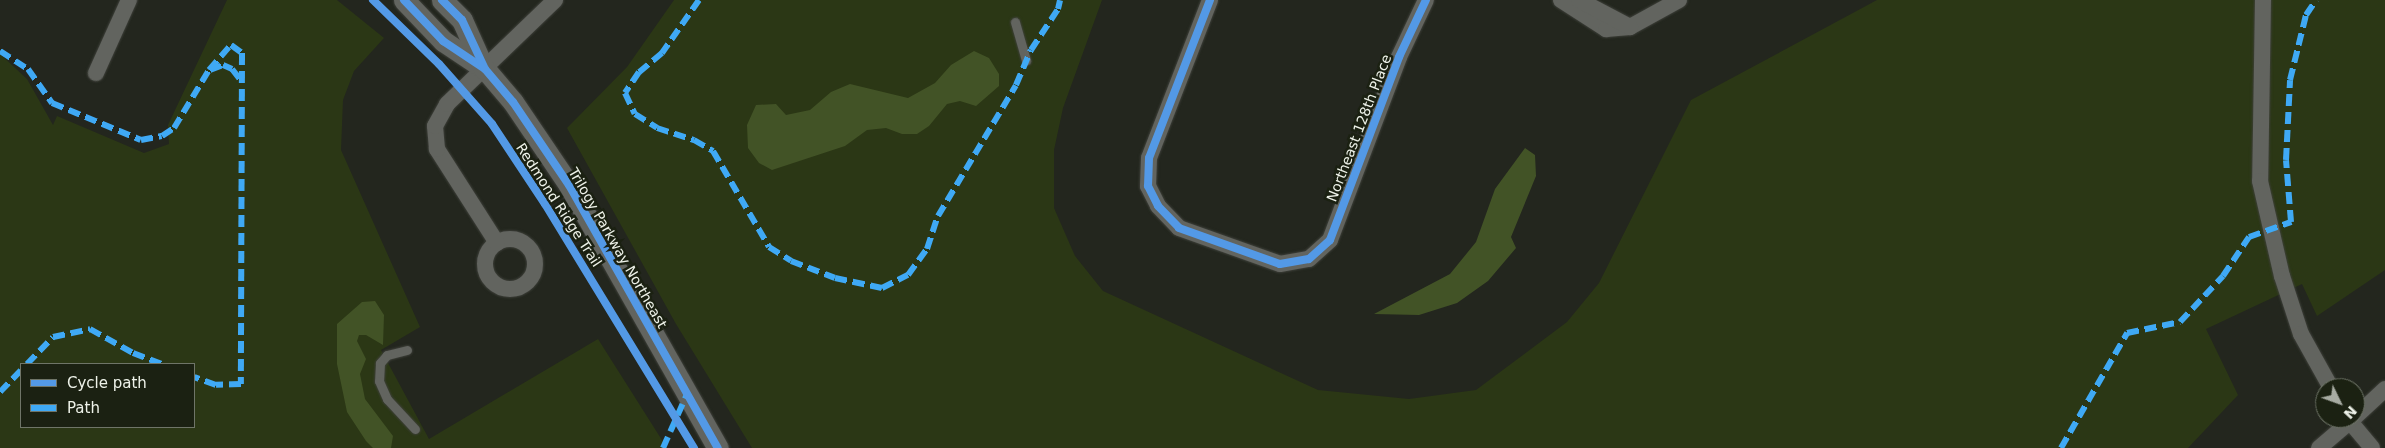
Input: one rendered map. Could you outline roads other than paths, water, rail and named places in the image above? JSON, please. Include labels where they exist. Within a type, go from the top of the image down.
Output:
[{"type":"street","points":[[96,73],[129,0]]},
{"type":"street","name":"Trilogy Parkway Northeast","points":[[404,0],[443,41],[484,69],[513,102],[570,185],[718,448]]},
{"type":"street","name":"Trilogy Parkway Northeast","points":[[442,0],[462,20],[484,69]]},
{"type":"street","points":[[497,243],[437,149],[434,139],[435,126],[443,110],[555,0]]},
{"type":"street","name":"Northeast 128th Place","points":[[1210,0],[1150,158],[1148,186],[1158,206],[1179,228],[1280,264],[1308,259],[1330,240],[1399,57],[1426,0]]},
{"type":"street","points":[[1561,0],[1606,28],[1630,27],[1679,0]]},
{"type":"street","points":[[1580,0],[1630,27]]},
{"type":"street","points":[[2264,0],[2260,181],[2282,276],[2301,334],[2325,378]]},
{"type":"street","points":[[2365,407],[2385,389]]},
{"type":"street","points":[[2319,448],[2341,428]]},
{"type":"street","points":[[2358,428],[2372,448]]},
{"type":"lane","points":[[1015,22],[1026,60]]},
{"type":"lane","points":[[407,350],[384,359],[380,363],[379,381],[387,400],[415,429]]}]
